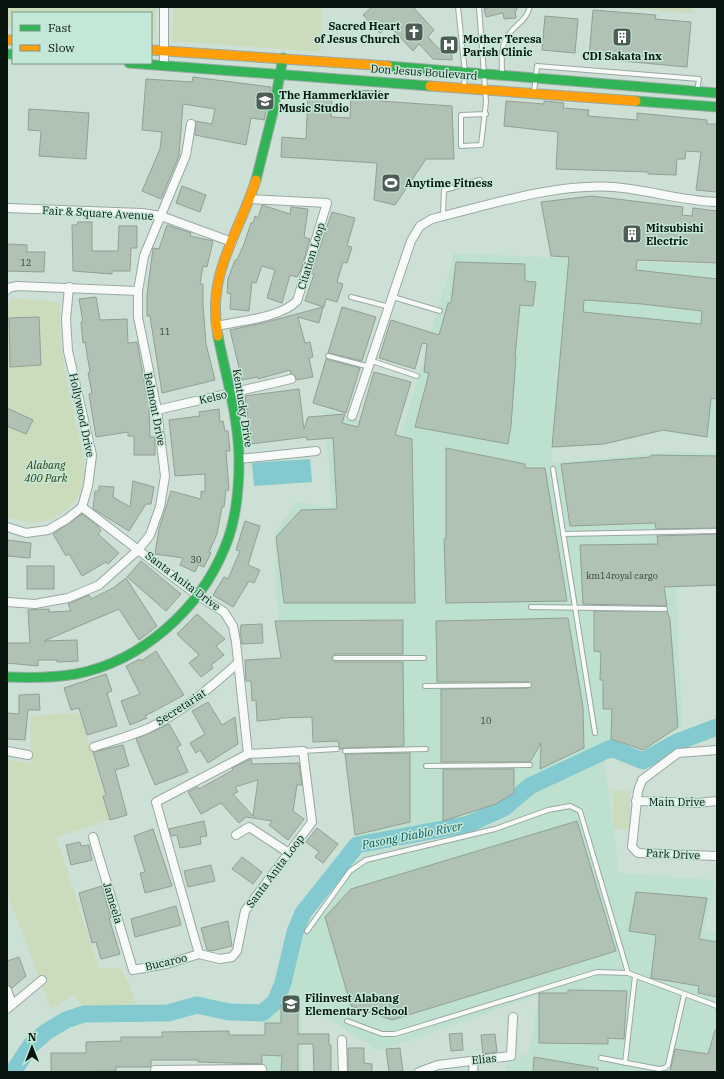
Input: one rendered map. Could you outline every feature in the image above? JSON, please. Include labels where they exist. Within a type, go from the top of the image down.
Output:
[{"type":"street","points":[[164,7],[164,66]]},
{"type":"street","name":"Don Jesus Boulevard","points":[[152,50],[283,58],[697,91],[717,94]]},
{"type":"street","points":[[206,69],[207,53]]},
{"type":"street","name":"Kentucky Drive","points":[[7,677],[49,678],[88,671],[122,659],[168,628],[198,594],[212,573],[225,547],[236,503],[239,459],[230,393],[216,326],[215,299],[218,280],[249,199],[270,130],[283,58]]},
{"type":"street","name":"Don Jesus Boulevard","points":[[141,64],[484,88],[716,107]]},
{"type":"street","points":[[716,107],[717,94]]},
{"type":"street","name":"Belmont Drive","points":[[7,602],[35,604],[68,598],[98,585],[140,549],[150,535],[160,507],[165,476],[157,410],[138,317],[138,291],[144,256],[152,233],[161,216],[186,155],[191,124]]},
{"type":"street","points":[[352,416],[415,232],[432,219],[542,193],[586,188],[614,187],[699,201],[717,202]]},
{"type":"street","name":"Citation Loop","points":[[216,326],[278,313],[290,308],[297,301],[327,203],[249,199]]},
{"type":"street","name":"Fair & Square Avenue","points":[[7,208],[142,213],[161,216],[232,242]]},
{"type":"street","points":[[7,290],[8,288],[17,286],[138,291]]},
{"type":"street","name":"Hollywood Drive","points":[[69,287],[66,319],[68,351],[92,455],[88,486],[82,507]]},
{"type":"street","name":"Kelso","points":[[157,410],[291,379]]},
{"type":"street","points":[[239,459],[316,451]]},
{"type":"street","points":[[7,527],[26,533],[48,530],[67,519],[82,507]]},
{"type":"street","name":"Santa Anita Drive","points":[[82,507],[224,612],[232,625],[238,663],[248,754]]},
{"type":"street","name":"Secretariat","points":[[94,747],[148,728],[174,714],[209,688],[238,663]]},
{"type":"street","points":[[636,801],[638,787],[642,780],[678,753],[717,750]]},
{"type":"street","points":[[7,751],[28,755]]},
{"type":"street","points":[[198,954],[156,802],[248,754],[303,751]]},
{"type":"street","name":"Santa Anita Loop","points":[[198,954],[220,959],[232,957],[237,950],[245,911],[312,822],[303,751]]},
{"type":"street","name":"Main Drive","points":[[636,801],[697,803],[717,802]]},
{"type":"street","name":"Park Drive","points":[[636,801],[632,847],[638,853],[717,856]]},
{"type":"street","points":[[236,835],[250,827],[289,853]]},
{"type":"street","name":"Jameela","points":[[93,837],[133,970]]},
{"type":"street","name":"Bucaroo","points":[[133,970],[167,964],[198,954]]},
{"type":"street","points":[[10,1007],[42,980]]},
{"type":"street","points":[[7,990],[10,1007]]},
{"type":"street","name":"Elias","points":[[419,1072],[438,1065],[511,1056],[513,1017]]},
{"type":"street","points":[[342,1040],[343,1072]]},
{"type":"street","points":[[473,1072],[474,1060]]},
{"type":"street","points":[[154,1072],[154,1070],[262,1069]]},
{"type":"lane","points":[[458,7],[465,73],[464,87]]},
{"type":"lane","points":[[479,7],[486,74],[484,88],[486,114],[481,145],[461,146],[460,115],[486,114]]},
{"type":"lane","points":[[502,76],[503,45],[507,37],[527,16],[530,7]]},
{"type":"lane","points":[[534,92],[535,78]]},
{"type":"lane","points":[[443,216],[444,190],[480,180]]},
{"type":"lane","points":[[351,297],[390,307]]},
{"type":"lane","points":[[393,297],[440,311]]},
{"type":"lane","points":[[328,356],[371,364],[417,376]]},
{"type":"lane","points":[[553,470],[595,733]]},
{"type":"lane","points":[[563,534],[717,531]]},
{"type":"lane","points":[[532,607],[665,609]]},
{"type":"lane","points":[[335,658],[424,658]]},
{"type":"lane","points":[[425,686],[529,685]]},
{"type":"lane","points":[[303,751],[337,749]]},
{"type":"lane","points":[[345,751],[426,749]]},
{"type":"lane","points":[[426,766],[530,765]]},
{"type":"lane","points":[[307,931],[350,871],[366,860],[487,831],[548,810],[570,806],[580,811],[628,973]]},
{"type":"lane","points":[[347,1021],[382,1034],[395,1034],[597,972],[628,973],[717,1006]]},
{"type":"lane","points":[[625,1063],[635,976]]},
{"type":"lane","points":[[601,1058],[659,1069],[665,1068],[668,1065],[684,995]]},
{"type":"shaded area","name":"Mitsubishi Electric","points":[[454,253],[717,265],[717,439],[662,432],[605,445],[552,448],[552,463],[674,452],[717,453],[717,586],[676,588],[682,726],[645,751],[612,741],[544,772],[504,809],[473,819],[360,837],[338,719],[291,718],[277,609],[275,532],[297,502],[332,508],[324,410],[402,432]]},
{"type":"shaded area","points":[[604,759],[619,873],[715,880],[705,931],[717,933],[717,1072],[506,1072],[507,1063],[529,1053],[539,995],[378,1051],[301,1000],[302,1072],[265,1072],[263,1019],[285,999],[294,951],[299,936],[351,865],[367,852],[431,841],[501,823],[533,795]]},
{"type":"green space","points":[[7,7],[156,7],[155,39],[152,38],[152,12],[12,12],[12,28],[7,27]]},
{"type":"green space","points":[[173,7],[322,7],[321,52],[172,41]]},
{"type":"green space","points":[[614,7],[691,7],[696,14]]},
{"type":"green space","name":"Alabang 400 Park","points":[[12,298],[60,302],[60,332],[64,362],[85,468],[83,483],[76,499],[64,511],[48,520],[40,522],[23,521],[7,517],[7,311]]},
{"type":"green space","points":[[79,713],[112,819],[56,837],[99,969],[120,968],[129,984],[138,1009],[84,1010],[74,994],[51,1009],[7,893],[7,759],[31,764],[30,716]]},
{"type":"green space","points":[[613,790],[630,791],[630,829],[613,829]]},
{"type":"water","points":[[310,459],[312,482],[254,486],[252,463]]},
{"type":"building","name":"Sacred Heart of Jesus Church","points":[[372,7],[413,7],[434,30],[428,37],[439,49],[451,38],[452,60],[433,59],[419,44],[413,51],[389,25],[380,33],[363,15]]},
{"type":"building","points":[[491,7],[517,7],[517,10],[515,11],[516,18],[504,19],[503,13],[486,17],[484,9]]},
{"type":"building","name":"CDI Sakata Inx","points":[[593,10],[656,15],[655,19],[691,22],[687,67],[589,58]]},
{"type":"building","points":[[545,16],[578,19],[575,53],[542,50]]},
{"type":"building","points":[[193,77],[271,87],[264,120],[251,118],[246,145],[195,135],[195,121],[212,124],[215,109],[183,104],[179,156],[161,199],[142,191],[160,149],[162,132],[142,130],[146,79],[192,82]]},
{"type":"building","points":[[351,90],[381,91],[380,101],[452,106],[454,159],[426,159],[395,205],[374,200],[377,163],[281,157],[282,137],[306,139],[308,97],[332,98],[331,117],[350,118]]},
{"type":"building","points":[[506,101],[544,104],[544,101],[564,103],[563,108],[589,110],[588,116],[637,120],[637,113],[707,120],[707,124],[717,124],[717,192],[696,190],[701,152],[686,151],[685,159],[677,159],[676,175],[648,174],[648,172],[556,169],[558,132],[504,126]]},
{"type":"building","points":[[29,109],[89,113],[86,159],[39,156],[41,131],[28,130]]},
{"type":"building","points":[[182,186],[206,195],[200,212],[176,203]]},
{"type":"building","points":[[592,196],[683,207],[682,215],[692,216],[693,208],[717,211],[717,263],[637,260],[636,270],[717,279],[717,395],[716,399],[711,398],[707,437],[663,430],[604,444],[552,447],[569,257],[551,256],[541,202]],"holes":[[[584,300],[642,304],[702,311],[701,324],[583,312]]]},
{"type":"building","points":[[262,205],[290,214],[291,207],[308,209],[304,237],[310,239],[301,270],[297,277],[290,275],[282,303],[267,298],[275,270],[262,266],[256,283],[252,282],[249,311],[230,309],[231,294],[227,293],[228,279],[235,260],[237,260],[244,244],[251,223],[253,223],[255,216],[258,218]]},
{"type":"building","points":[[332,212],[355,218],[347,246],[352,247],[347,263],[343,262],[337,282],[343,284],[337,302],[326,299],[324,307],[305,301],[314,274],[311,273]]},
{"type":"building","points":[[78,222],[92,222],[92,251],[118,251],[119,226],[137,226],[137,248],[131,248],[130,271],[112,271],[112,274],[73,271],[72,225],[77,225]]},
{"type":"building","points":[[167,225],[191,233],[190,236],[213,241],[207,267],[203,266],[200,284],[203,284],[206,344],[215,380],[162,393],[150,316],[147,316],[147,294],[153,248],[159,249]]},
{"type":"building","points":[[7,244],[27,245],[27,252],[45,252],[44,272],[7,271]]},
{"type":"building","points":[[456,262],[525,264],[525,281],[536,282],[533,306],[520,305],[511,426],[508,444],[415,427],[429,373],[424,372],[427,344],[422,343],[415,369],[379,358],[391,320],[439,335],[448,303],[451,303]]},
{"type":"building","points":[[96,297],[100,320],[127,319],[128,343],[137,342],[146,391],[151,408],[149,408],[150,437],[155,437],[155,455],[134,455],[134,436],[128,436],[128,432],[96,437],[89,394],[92,393],[88,373],[90,372],[85,342],[83,343],[81,322],[83,322],[79,299]]},
{"type":"building","points":[[323,307],[319,323],[298,317],[305,343],[310,342],[313,357],[309,358],[313,377],[296,380],[295,376],[291,374],[290,370],[258,379],[258,377],[242,380],[230,330]]},
{"type":"building","points":[[342,307],[376,317],[362,361],[328,353]]},
{"type":"building","points":[[39,317],[41,365],[10,367],[9,318]]},
{"type":"building","points":[[326,359],[360,368],[346,413],[313,403]]},
{"type":"building","points":[[374,372],[411,382],[395,435],[412,439],[415,603],[284,603],[276,537],[301,510],[337,509],[333,438],[307,440],[307,437],[251,444],[245,396],[299,389],[304,429],[308,417],[345,414],[342,423],[358,427]]},
{"type":"building","points":[[7,408],[33,420],[26,434],[7,426]]},
{"type":"building","points":[[219,409],[220,422],[223,421],[225,431],[228,431],[230,451],[226,451],[229,490],[226,490],[224,507],[222,507],[217,534],[209,552],[211,553],[204,567],[198,565],[195,572],[180,565],[183,558],[155,554],[159,529],[171,491],[201,499],[201,491],[205,492],[205,474],[175,476],[169,420],[200,416],[199,412]]},
{"type":"building","points":[[446,448],[525,464],[525,468],[545,468],[567,601],[446,603],[444,539],[446,539]]},
{"type":"building","points":[[651,455],[717,456],[717,528],[656,529],[655,523],[570,526],[561,464],[651,457]]},
{"type":"building","points":[[133,481],[154,487],[151,504],[146,504],[129,531],[93,509],[95,491],[99,491],[99,486],[114,487],[113,497],[130,507]]},
{"type":"building","points":[[82,514],[97,525],[101,531],[98,534],[119,553],[108,564],[106,562],[82,576],[69,554],[66,556],[53,534]]},
{"type":"building","points":[[245,521],[260,526],[248,565],[260,570],[254,583],[249,581],[233,607],[213,595],[224,577],[228,579],[240,551],[236,550]]},
{"type":"building","points":[[717,534],[717,585],[664,587],[667,606],[583,604],[580,545],[658,544],[657,536]]},
{"type":"building","points":[[8,540],[31,543],[30,558],[7,556]]},
{"type":"building","points":[[141,561],[181,594],[166,611],[127,577]]},
{"type":"building","points":[[27,566],[54,566],[54,589],[27,589]]},
{"type":"building","points":[[126,578],[157,626],[139,640],[119,609],[44,641],[77,640],[78,661],[57,662],[57,660],[38,660],[38,666],[7,663],[7,643],[30,643],[28,610],[49,609],[49,612],[71,611],[68,604],[89,595],[91,599],[113,588]]},
{"type":"building","points":[[594,611],[667,611],[670,619],[678,727],[643,750],[611,739],[612,709],[603,709],[603,680],[600,680],[601,652],[594,651]]},
{"type":"building","points":[[197,614],[225,639],[216,646],[224,655],[211,665],[213,668],[201,677],[189,663],[199,655],[177,634]]},
{"type":"building","points":[[568,618],[583,707],[584,748],[540,769],[541,743],[530,762],[441,762],[441,689],[529,688],[532,685],[529,682],[437,682],[436,621]]},
{"type":"building","points":[[403,620],[403,654],[335,654],[332,658],[335,662],[403,662],[404,746],[340,749],[338,741],[313,742],[312,717],[280,718],[257,721],[256,700],[252,701],[251,681],[246,681],[245,660],[281,658],[275,621]]},
{"type":"building","points":[[262,624],[263,643],[242,644],[240,632],[241,625]]},
{"type":"building","points":[[156,651],[184,695],[145,716],[147,718],[130,725],[121,701],[140,694],[126,666],[140,659],[141,661]]},
{"type":"building","points":[[106,674],[112,691],[107,693],[117,726],[87,735],[79,708],[71,710],[64,688]]},
{"type":"building","points":[[39,694],[40,710],[28,710],[25,740],[7,739],[7,713],[19,714],[19,695]]},
{"type":"building","points":[[208,702],[222,725],[235,717],[238,744],[208,763],[200,750],[196,753],[190,743],[205,734],[192,711]]},
{"type":"building","points":[[169,724],[181,745],[177,747],[188,772],[155,785],[136,739]]},
{"type":"building","points":[[123,745],[129,766],[115,770],[127,815],[110,820],[103,796],[106,795],[93,752]]},
{"type":"building","points":[[410,753],[410,822],[355,835],[345,754]]},
{"type":"building","points":[[251,759],[252,764],[299,763],[302,785],[297,785],[293,811],[304,819],[288,840],[269,825],[272,821],[246,817],[239,823],[221,803],[201,814],[188,792],[198,787],[199,789],[233,770],[232,768]],"holes":[[[258,780],[253,816],[233,794],[238,792],[235,787]]]},
{"type":"building","points":[[443,769],[514,769],[514,793],[496,804],[443,821]]},
{"type":"building","points":[[204,821],[207,836],[200,837],[201,844],[180,848],[177,835],[171,836],[169,829]]},
{"type":"building","points":[[577,821],[616,951],[392,1020],[351,1006],[325,917],[351,889]]},
{"type":"building","points":[[317,828],[338,844],[323,863],[315,857],[319,852],[306,842]]},
{"type":"building","points":[[153,829],[172,886],[145,893],[140,873],[145,872],[134,836]]},
{"type":"building","points":[[80,842],[81,846],[89,845],[92,860],[71,865],[66,845]]},
{"type":"building","points":[[242,857],[262,872],[253,884],[232,869]]},
{"type":"building","points":[[211,865],[215,881],[188,887],[184,871]]},
{"type":"building","points":[[102,886],[111,918],[109,918],[120,954],[101,959],[96,942],[92,943],[79,893]]},
{"type":"building","points":[[636,892],[707,898],[699,939],[717,942],[717,997],[698,993],[699,986],[651,978],[656,935],[629,931]]},
{"type":"building","points":[[176,906],[181,925],[135,937],[131,919]]},
{"type":"building","points":[[228,921],[232,946],[211,951],[207,950],[201,928]]},
{"type":"building","points":[[19,957],[26,976],[12,988],[7,985],[7,961]]},
{"type":"building","points":[[568,990],[627,991],[624,1039],[608,1038],[608,1044],[539,1043],[539,993],[568,993]]},
{"type":"building","points":[[281,1005],[298,1006],[298,1034],[329,1034],[329,1045],[331,1045],[331,1072],[314,1072],[313,1044],[298,1044],[298,1072],[281,1071],[282,1056],[262,1055],[262,1064],[198,1062],[198,1060],[151,1060],[151,1067],[116,1067],[116,1071],[51,1072],[51,1053],[86,1053],[86,1042],[121,1041],[121,1037],[162,1037],[162,1032],[229,1031],[229,1035],[265,1035],[265,1023],[281,1023]]},
{"type":"building","points":[[715,1030],[717,1031],[717,1072],[670,1072],[675,1049],[708,1054]]},
{"type":"building","points":[[462,1033],[463,1050],[451,1051],[449,1034]]},
{"type":"building","points":[[495,1034],[497,1052],[483,1054],[481,1035]]},
{"type":"building","points":[[348,1048],[364,1048],[364,1063],[372,1064],[372,1072],[348,1072]]},
{"type":"building","points":[[400,1048],[403,1071],[389,1072],[386,1049]]},
{"type":"building","points":[[534,1057],[598,1068],[598,1072],[533,1072]]},
{"type":"waterway","name":"Pasong Diablo River","points":[[13,1072],[31,1045],[46,1032],[66,1020],[84,1014],[168,1013],[197,1005],[229,1012],[262,1013],[275,1002],[283,983],[295,932],[303,913],[357,845],[469,824],[504,808],[530,786],[611,748],[643,761],[677,742],[717,727]]},
{"type":"traffic: fast","points":[[7,54],[12,54]]},
{"type":"traffic: fast","points":[[256,180],[273,112],[283,58]]},
{"type":"traffic: fast","points":[[142,64],[430,86]]},
{"type":"traffic: fast","points":[[388,66],[717,93]]},
{"type":"traffic: fast","points":[[636,101],[717,107]]},
{"type":"traffic: fast","points":[[7,677],[24,678],[76,674],[100,667],[124,657],[146,644],[166,629],[184,611],[214,570],[225,547],[232,527],[239,472],[237,430],[232,398],[218,336]]},
{"type":"traffic: slow","points":[[7,40],[12,40]]},
{"type":"traffic: slow","points":[[152,50],[388,66]]},
{"type":"traffic: slow","points":[[430,86],[636,101]]},
{"type":"traffic: slow","points":[[218,336],[215,314],[216,293],[220,274],[256,180]]},
{"type":"place","name":"Sacred Heart of Jesus Church","points":[[414,32]]},
{"type":"place","name":"CDI Sakata Inx","points":[[622,37]]},
{"type":"place","name":"Mother Teresa Parish Clinic","points":[[449,45]]},
{"type":"place","name":"The Hammerklavier Music Studio","points":[[265,101]]},
{"type":"place","name":"Anytime Fitness","points":[[391,183]]},
{"type":"place","name":"Mitsubishi Electric","points":[[632,234]]},
{"type":"place","name":"Filinvest Alabang Elementary School","points":[[291,1004]]}]
